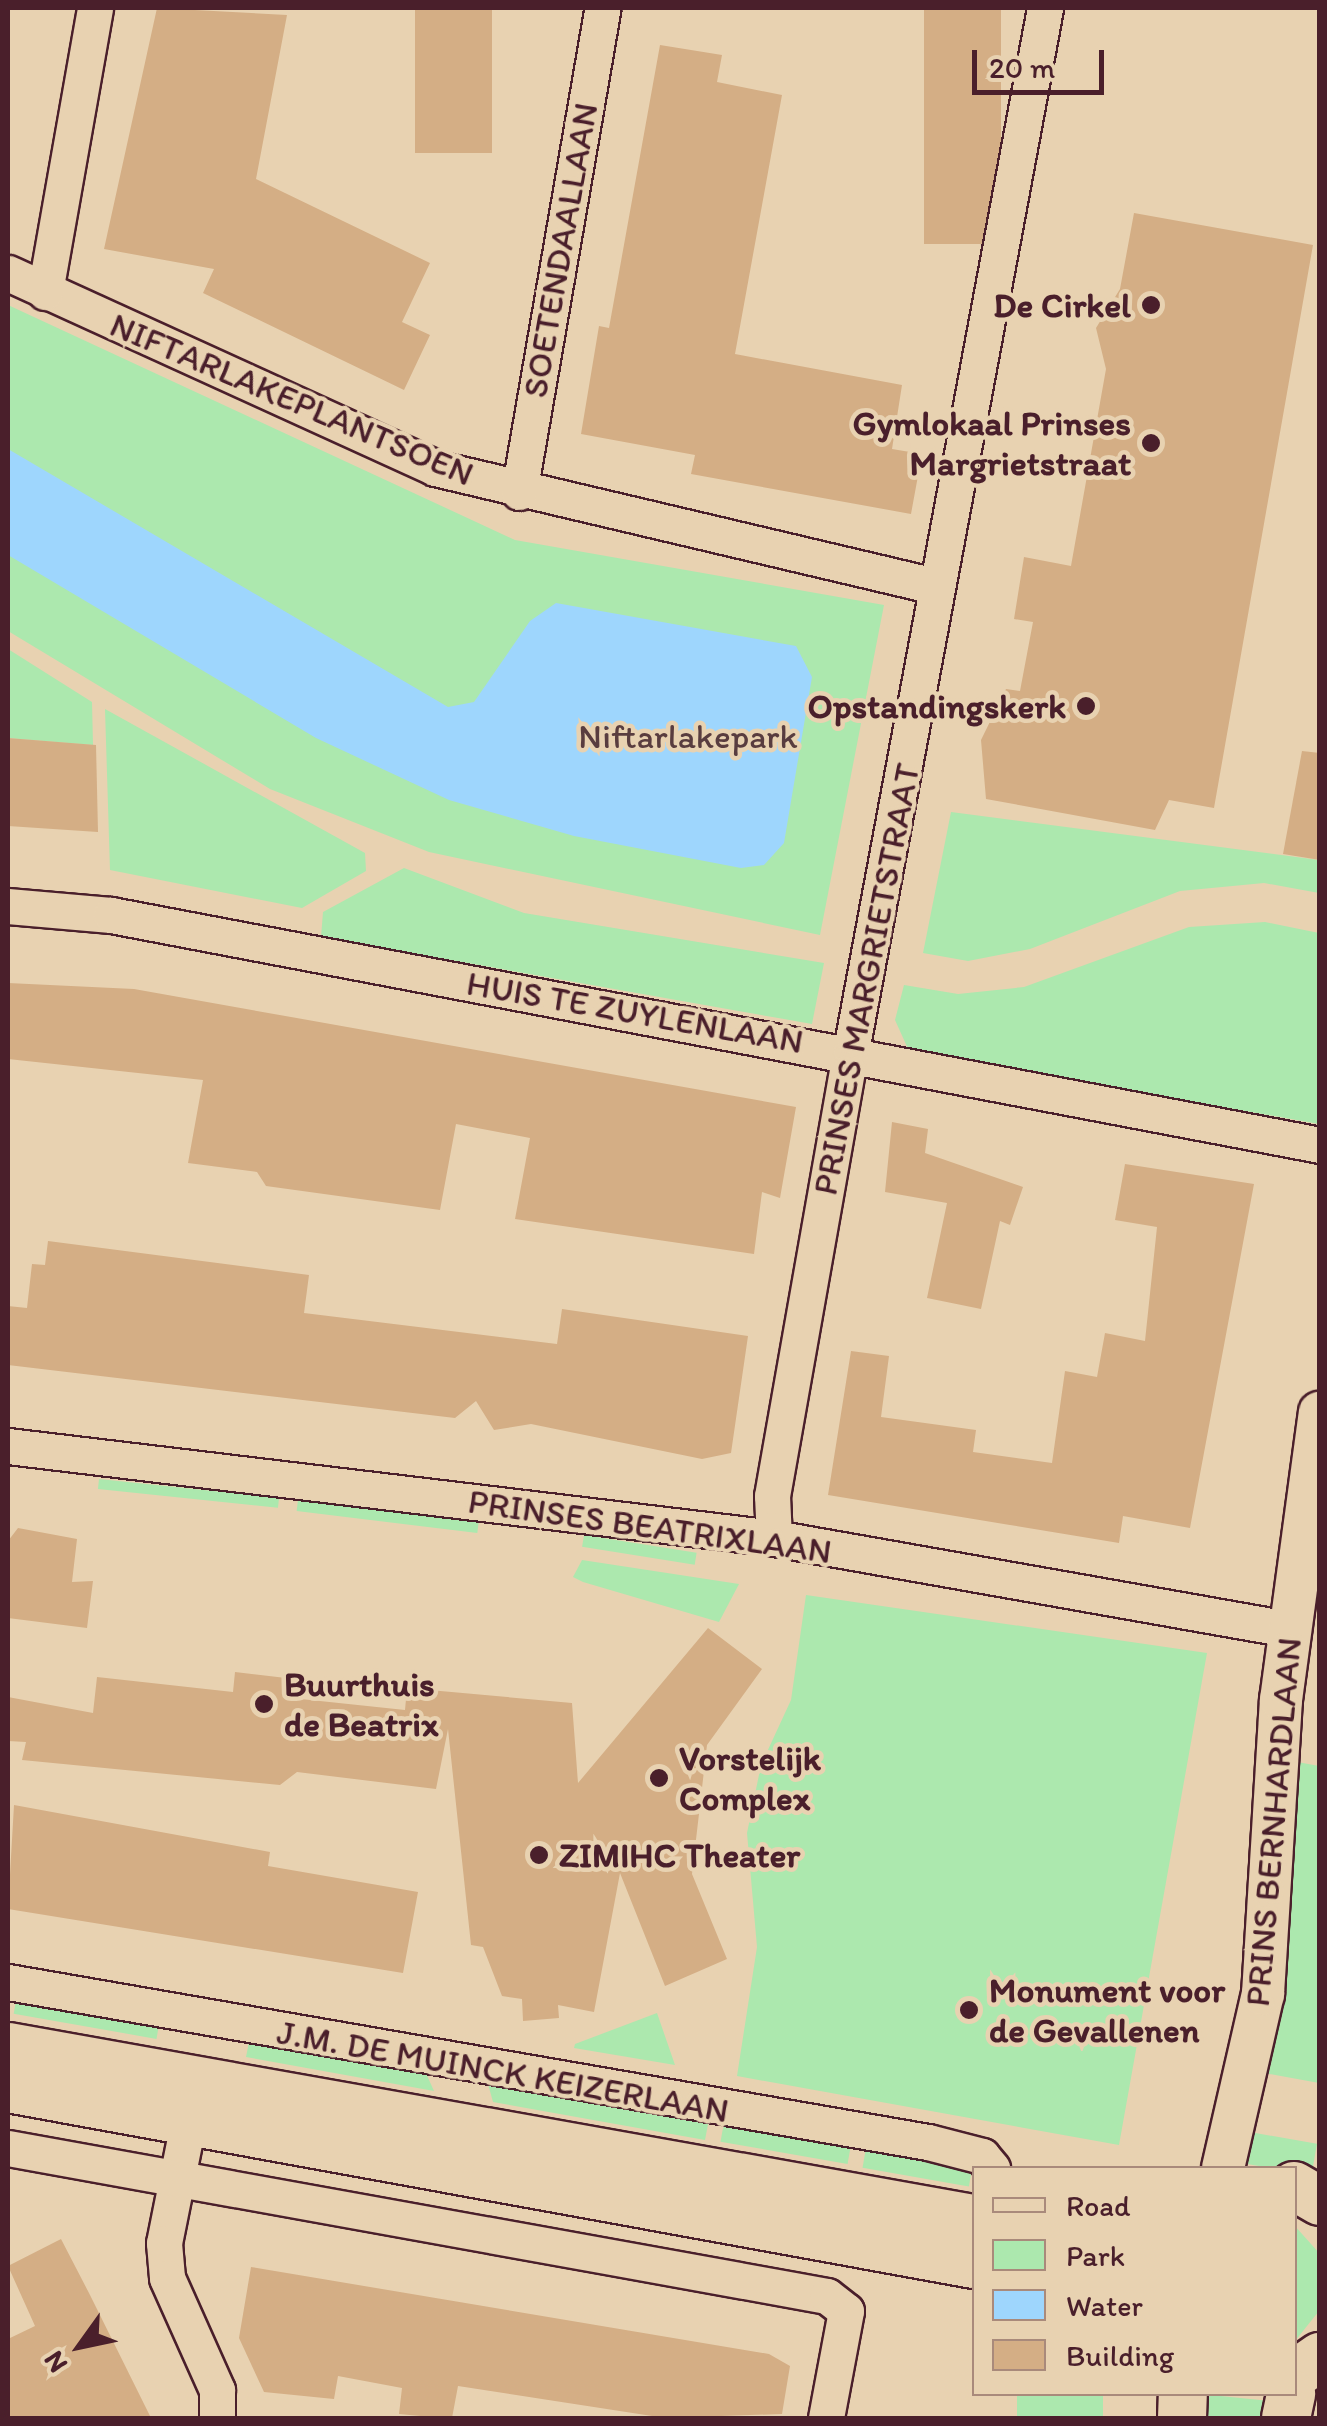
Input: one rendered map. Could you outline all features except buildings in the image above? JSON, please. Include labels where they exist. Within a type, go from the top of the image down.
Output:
[{"type":"main road","name":"J.M. DE MUINCK KEIZERLAAN","points":[[8,2047],[193,2102],[972,2264]]},
{"type":"main road","name":"J.M. DE MUINCK KEIZERLAAN","points":[[8,2088],[193,2102],[972,2219]]},
{"type":"main road","points":[[1297,2188],[1320,2200]]},
{"type":"main road","points":[[1297,2375],[1320,2357]]},
{"type":"street","points":[[45,292],[96,8]]},
{"type":"street","name":"SOETENDAALLAAN","points":[[519,492],[603,8]]},
{"type":"street","name":"PRINSES MARGRIETSTRAAT","points":[[774,1538],[772,1496],[935,586],[1045,8]]},
{"type":"street","name":"NIFTARLAKEPLANTSOEN","points":[[8,273],[435,468],[519,492],[935,586]]},
{"type":"street","name":"HUIS TE ZUYLENLAAN","points":[[8,906],[111,915],[851,1050],[1320,1145]]},
{"type":"street","name":"PRINS BERNHARDLAAN","points":[[1223,2166],[1263,1994],[1288,1629],[1320,1413]]},
{"type":"street","name":"PRINSES BEATRIXLAAN","points":[[8,1446],[774,1538],[1288,1629]]},
{"type":"street","name":"J.M. DE MUINCK KEIZERLAAN","points":[[8,1982],[928,2142],[982,2156],[990,2166]]},
{"type":"street","points":[[193,2102],[178,2179],[167,2278],[217,2390],[217,2418]]},
{"type":"street","points":[[8,2148],[826,2296],[846,2312],[826,2418]]},
{"type":"green space","name":"Niftarlakepark","points":[[8,305],[515,540],[884,605],[820,935],[429,852],[270,789],[8,631]]},
{"type":"green space","points":[[8,649],[92,702],[93,745],[8,738]]},
{"type":"green space","points":[[105,709],[365,853],[366,871],[302,908],[110,870]]},
{"type":"green space","points":[[951,812],[1319,860],[1319,893],[1264,883],[1180,891],[1030,949],[968,961],[923,953]]},
{"type":"green space","points":[[404,868],[524,913],[824,963],[812,1024],[321,937],[323,912]]},
{"type":"green space","points":[[1265,922],[1319,933],[1319,1124],[909,1051],[895,1020],[904,985],[958,994],[1024,987],[1189,927]]},
{"type":"green space","points":[[99,1479],[279,1498],[278,1508],[98,1489]]},
{"type":"green space","points":[[298,1500],[479,1522],[477,1533],[297,1511]]},
{"type":"green space","points":[[584,1535],[697,1553],[695,1565],[582,1547]]},
{"type":"green space","points":[[582,1560],[739,1584],[719,1622],[583,1582],[573,1577]]},
{"type":"green space","points":[[806,1595],[1207,1653],[1119,2145],[737,2076],[757,1947],[747,1833],[761,1765],[791,1700]]},
{"type":"green space","points":[[1292,1761],[1319,1766],[1319,2083],[1259,2072]]},
{"type":"green space","points":[[17,1995],[160,2020],[156,2039],[14,2014]]},
{"type":"green space","points":[[657,2013],[675,2065],[574,2048],[575,2044]]},
{"type":"green space","points":[[250,2037],[425,2071],[434,2091],[246,2057]]},
{"type":"green space","points":[[488,2084],[709,2119],[705,2140],[493,2102]]},
{"type":"green space","points":[[724,2122],[851,2144],[848,2164],[721,2142]]},
{"type":"green space","points":[[1250,2132],[1317,2144],[1311,2175],[1297,2173],[1297,2166],[1244,2164]]},
{"type":"green space","points":[[866,2148],[972,2167],[969,2186],[863,2168]]},
{"type":"green space","points":[[1297,2228],[1320,2254],[1319,2311],[1297,2338]]},
{"type":"green space","points":[[1017,2396],[1103,2396],[1103,2418],[1017,2418]]},
{"type":"green space","points":[[1201,2396],[1270,2401],[1271,2418],[1197,2418]]},
{"type":"water","points":[[8,449],[448,707],[474,702],[530,621],[556,603],[796,646],[812,677],[784,843],[764,865],[741,868],[574,836],[449,800],[316,738],[8,555]]},
{"type":"place","name":"De Cirkel","points":[[1151,305]]},
{"type":"place","name":"Gymlokaal Prinses Margrietstraat","points":[[1151,443]]},
{"type":"place","name":"Opstandingskerk","points":[[1086,706]]},
{"type":"place","name":"Buurthuis de Beatrix","points":[[264,1704]]},
{"type":"place","name":"Vorstelijk Complex","points":[[659,1778]]},
{"type":"place","name":"ZIMIHC Theater","points":[[539,1855]]},
{"type":"place","name":"Monument voor de Gevallenen","points":[[969,2010]]}]
